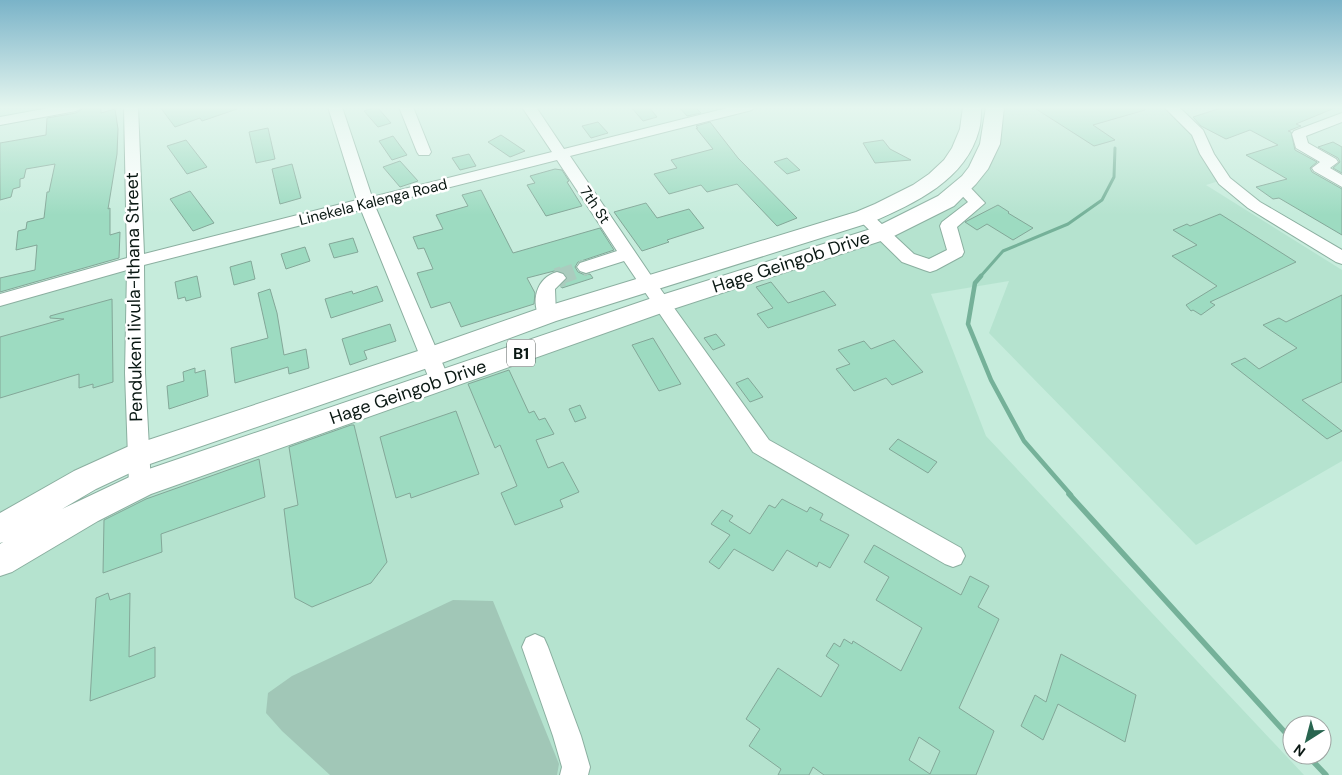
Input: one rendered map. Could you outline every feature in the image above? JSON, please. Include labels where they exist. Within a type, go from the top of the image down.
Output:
[{"type":"highway","name":"Hage Geingob Drive","points":[[873,225],[944,173],[965,143]]},
{"type":"highway","name":"Hage Geingob Drive","points":[[0,529],[85,480],[137,456],[435,369],[655,294],[873,225],[919,216],[946,201],[978,169],[977,143]]},
{"type":"highway","name":"Hage Geingob Drive","points":[[0,561],[87,511],[140,485],[435,369],[547,315],[655,294]]},
{"type":"street","name":"Pendukeni Iivula-Ithana Street","points":[[132,143],[137,456],[140,485]]},
{"type":"street","points":[[347,143],[366,203],[435,369]]},
{"type":"street","points":[[420,143],[424,152]]},
{"type":"street","name":"7th St","points":[[554,143],[627,254],[761,446],[953,556]]},
{"type":"street","name":"Linekela Kalenga Road","points":[[0,300],[134,262],[608,143]]},
{"type":"street","points":[[1202,143],[1224,181],[1254,205],[1342,258]]},
{"type":"street","points":[[1301,143],[1301,145],[1336,160]]},
{"type":"street","points":[[1336,160],[1319,168],[1342,182]]},
{"type":"street","points":[[873,225],[908,258],[930,266],[956,252],[948,226],[976,203],[962,187]]},
{"type":"street","points":[[586,267],[627,254]]},
{"type":"street","points":[[547,315],[545,287],[556,278]]},
{"type":"street","points":[[535,647],[568,736],[576,767],[574,775]]},
{"type":"shaded area","points":[[983,143],[1197,143],[1222,180],[1206,185],[1342,270],[1342,461],[1196,545],[989,333],[1009,281],[931,294],[986,436],[1282,752],[1282,765],[1295,765],[1304,775],[0,775],[0,561],[87,511],[864,240],[969,180]]},
{"type":"shaded area","points":[[134,262],[137,456],[0,529],[0,300]]},
{"type":"shaded area","points":[[453,600],[493,601],[559,764],[557,775],[330,775],[282,731],[266,713],[268,693],[292,676]]},
{"type":"building","points":[[0,143],[117,143],[108,209],[110,208],[110,235],[120,232],[119,258],[0,292],[0,278],[35,270],[37,245],[16,250],[18,231],[26,229],[27,222],[44,218],[47,192],[49,192],[55,164],[26,169],[24,178],[20,179],[20,187],[13,189],[11,197],[0,200]]},
{"type":"building","points":[[176,143],[188,143],[207,167],[187,174],[167,146]]},
{"type":"building","points":[[252,143],[271,143],[275,159],[256,163]]},
{"type":"building","points":[[380,143],[398,143],[407,155],[392,160]]},
{"type":"building","points":[[490,143],[513,143],[525,151],[510,157]]},
{"type":"building","points":[[708,143],[726,143],[738,158],[797,218],[777,226],[737,184],[707,192],[701,185],[669,194],[654,174],[677,168],[671,160],[713,149]]},
{"type":"building","points":[[863,143],[885,143],[890,149],[911,160],[875,163]]},
{"type":"building","points":[[1090,143],[1104,143],[1094,146]]},
{"type":"building","points":[[1275,143],[1293,143],[1295,150],[1317,162],[1310,168],[1312,172],[1342,189],[1342,235],[1279,198],[1273,199],[1256,187],[1287,179],[1246,155],[1278,145]]},
{"type":"building","points":[[1335,143],[1342,147],[1342,173],[1333,168],[1340,162],[1338,158],[1318,147]]},
{"type":"building","points":[[469,154],[476,166],[460,170],[452,158]]},
{"type":"building","points":[[787,158],[800,170],[787,174],[774,162]]},
{"type":"building","points":[[400,161],[418,181],[400,187],[383,167]]},
{"type":"building","points":[[292,164],[301,198],[280,204],[272,169]]},
{"type":"building","points":[[555,169],[562,170],[582,206],[546,216],[527,185],[535,183],[530,176]]},
{"type":"building","points":[[481,190],[513,253],[600,228],[614,250],[578,262],[575,267],[578,272],[585,275],[590,274],[593,278],[562,288],[561,286],[568,278],[558,270],[527,278],[535,293],[534,304],[461,327],[450,302],[431,308],[417,273],[433,269],[424,248],[418,249],[413,237],[443,229],[436,215],[468,206],[462,195]]},
{"type":"building","points":[[190,191],[214,223],[193,231],[170,199]]},
{"type":"building","points":[[646,203],[657,218],[689,209],[704,228],[667,240],[669,242],[642,251],[614,212]]},
{"type":"building","points":[[998,205],[1033,228],[1013,240],[987,224],[977,230],[965,222]]},
{"type":"building","points":[[1220,214],[1296,262],[1210,302],[1215,305],[1201,315],[1193,310],[1191,311],[1186,305],[1217,286],[1172,256],[1197,245],[1173,230],[1187,224],[1190,226]]},
{"type":"building","points":[[353,238],[358,252],[334,258],[329,244]]},
{"type":"building","points":[[305,247],[310,261],[286,269],[281,254]]},
{"type":"building","points":[[251,261],[255,279],[234,285],[230,267]]},
{"type":"building","points":[[197,276],[201,297],[186,301],[185,297],[178,299],[175,282]]},
{"type":"building","points":[[771,282],[788,303],[824,291],[836,305],[768,328],[757,314],[773,308],[756,287]]},
{"type":"building","points":[[377,286],[383,301],[331,318],[325,299],[352,291],[353,294]]},
{"type":"building","points":[[270,289],[277,313],[284,355],[306,349],[309,368],[289,374],[288,367],[235,383],[231,348],[268,338],[258,293]]},
{"type":"building","points":[[1342,295],[1342,382],[1302,400],[1342,431],[1327,439],[1231,364],[1245,358],[1259,369],[1297,348],[1263,325],[1279,318],[1286,322]]},
{"type":"building","points":[[112,299],[113,382],[93,388],[93,384],[79,388],[79,374],[0,398],[0,337],[64,319],[50,318],[50,316]]},
{"type":"building","points":[[390,324],[396,341],[364,351],[367,359],[350,365],[342,339]]},
{"type":"building","points":[[716,334],[725,345],[713,350],[704,338]]},
{"type":"building","points":[[653,338],[681,384],[659,391],[632,345]]},
{"type":"building","points":[[894,340],[923,372],[892,385],[886,378],[854,391],[836,369],[850,364],[838,350],[864,341],[871,349]]},
{"type":"building","points":[[195,368],[195,373],[205,370],[208,396],[169,409],[167,386],[184,381],[183,372]]},
{"type":"building","points":[[509,370],[529,413],[534,411],[539,420],[545,418],[554,434],[536,440],[548,468],[563,462],[579,492],[560,500],[563,507],[515,525],[501,493],[517,486],[500,445],[495,448],[468,384]]},
{"type":"building","points":[[748,378],[763,397],[750,402],[736,383]]},
{"type":"building","points":[[580,405],[586,418],[575,422],[569,409]]},
{"type":"building","points":[[456,411],[479,474],[411,498],[410,493],[396,498],[380,437]]},
{"type":"building","points":[[354,425],[387,562],[371,583],[312,607],[295,598],[284,509],[298,505],[289,447]]},
{"type":"building","points":[[898,439],[937,462],[928,473],[889,449]]},
{"type":"building","points":[[259,459],[265,497],[161,534],[162,552],[103,573],[104,520],[146,499]]},
{"type":"building","points":[[782,499],[807,512],[810,507],[823,514],[820,520],[849,535],[830,568],[819,562],[817,567],[787,550],[773,571],[734,549],[719,569],[709,562],[730,535],[711,524],[722,510],[733,516],[729,521],[750,534],[769,505],[775,508]]},
{"type":"building","points":[[874,545],[961,595],[970,576],[989,586],[978,607],[999,619],[959,708],[994,731],[976,775],[824,775],[813,767],[809,775],[778,775],[781,769],[749,746],[760,729],[746,719],[778,668],[821,697],[839,665],[826,656],[834,643],[840,647],[844,639],[852,644],[853,641],[901,671],[922,628],[876,600],[889,577],[864,562]],"holes":[[[919,737],[940,751],[930,774],[909,760]]]},
{"type":"building","points":[[108,593],[110,600],[130,593],[129,657],[155,647],[155,677],[90,701],[96,598]]},
{"type":"building","points":[[1061,654],[1136,695],[1125,742],[1058,704],[1043,740],[1021,726],[1035,695],[1046,702]]},
{"type":"waterway","points":[[980,277],[1003,251],[1068,224],[1102,200],[1114,177],[1115,148]]},
{"type":"waterway","points":[[981,276],[975,283],[968,324],[991,380],[1024,441],[1071,495]]},
{"type":"waterway","points":[[1069,494],[1282,729]]},
{"type":"waterway","points":[[1316,765],[1326,775]]},
{"type":"tunnel","points":[[559,277],[586,267]]},
{"type":"tunnel","points":[[557,278],[563,276]]}]
